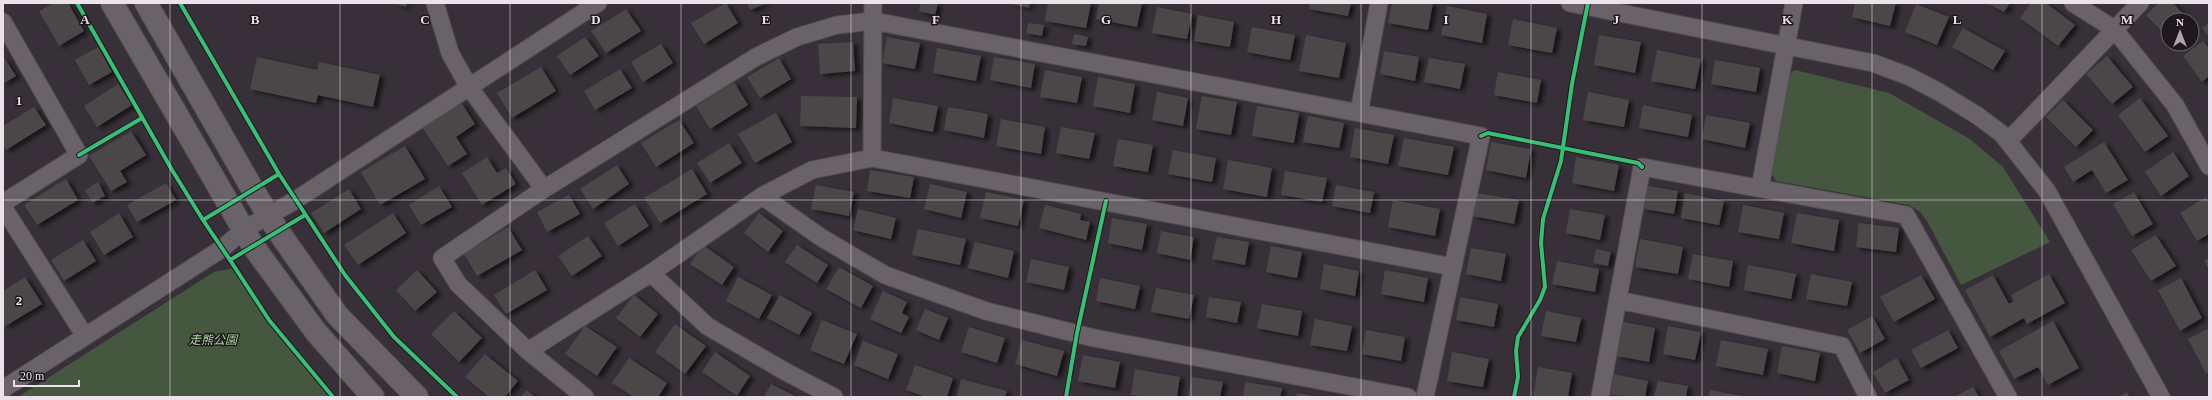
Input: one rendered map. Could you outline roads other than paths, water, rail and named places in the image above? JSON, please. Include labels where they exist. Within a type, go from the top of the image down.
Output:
[{"type":"street","points":[[112,3],[243,230],[316,332],[373,397]]},
{"type":"street","points":[[146,3],[268,215],[337,315],[417,397]]},
{"type":"street","points":[[435,3],[450,53],[469,87],[544,189]]},
{"type":"street","points":[[3,389],[223,248],[243,230],[294,201],[598,3]]},
{"type":"street","points":[[872,158],[873,3]]},
{"type":"street","points":[[1359,113],[1379,3]]},
{"type":"street","points":[[1570,3],[1873,63],[1908,76],[1978,116],[2002,134],[2047,191],[2161,397]]},
{"type":"street","points":[[1760,188],[1785,45],[1794,3]]},
{"type":"street","points":[[2073,3],[2114,29],[2175,105],[2209,166]]},
{"type":"street","points":[[2008,141],[2140,3]]},
{"type":"street","points":[[585,397],[528,351],[458,284],[442,258],[544,189],[763,54],[797,37],[837,25],[873,21],[1481,136],[1425,397]]},
{"type":"street","points":[[3,203],[79,155],[5,29]]},
{"type":"street","points":[[528,351],[651,273],[762,196],[812,170],[872,158],[1453,267]]},
{"type":"street","points":[[1600,397],[1642,167],[1906,215],[2008,397]]},
{"type":"street","points":[[762,196],[822,238],[885,276],[986,311],[1094,338],[1408,397]]},
{"type":"street","points":[[3,207],[85,336]]},
{"type":"street","points":[[651,273],[707,326],[786,372],[834,397]]},
{"type":"street","points":[[1618,300],[1842,346],[1868,397]]},
{"type":"park label","name":"走熊公園","points":[[213,340]]}]
